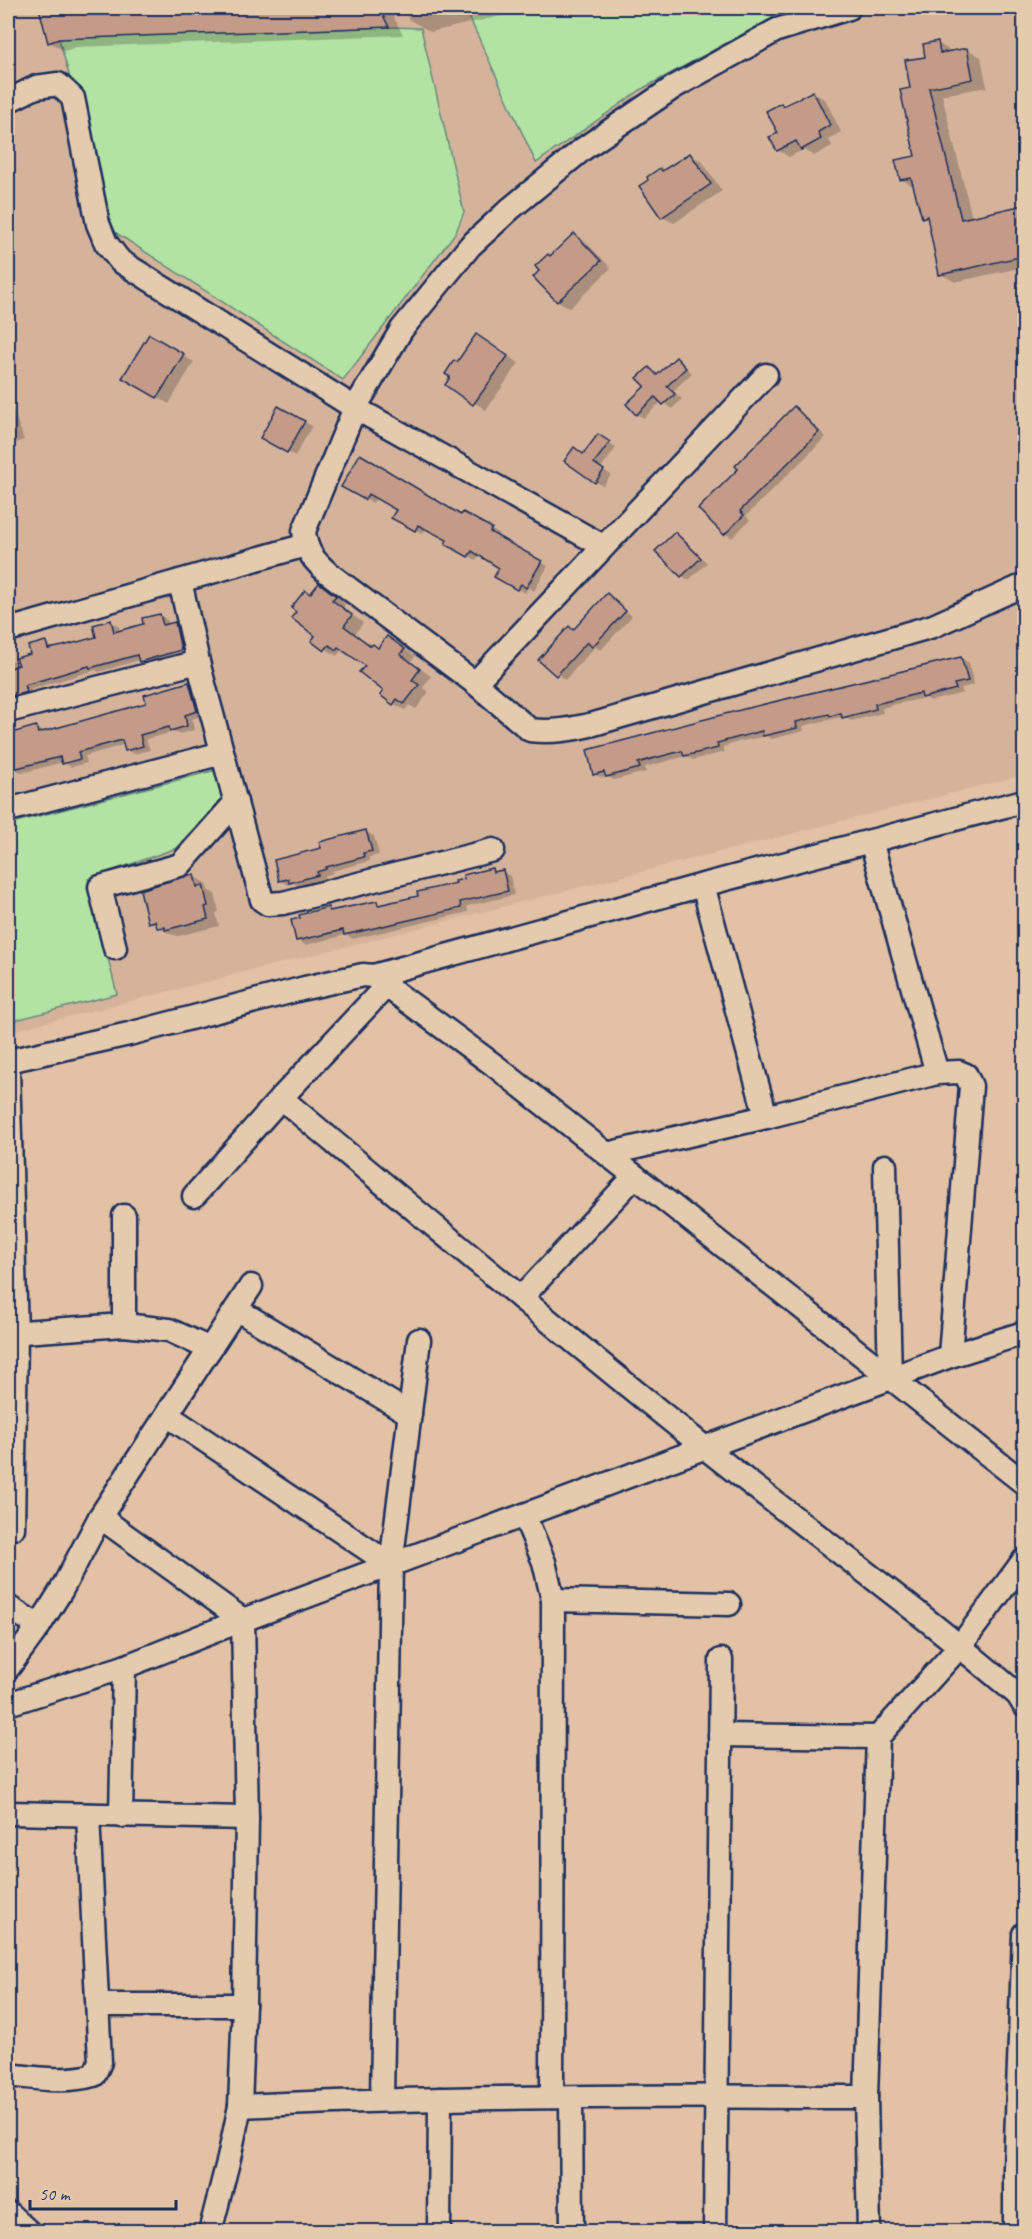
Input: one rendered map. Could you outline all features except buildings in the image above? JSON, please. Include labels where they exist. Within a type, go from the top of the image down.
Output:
[{"type":"street","points":[[849,8],[777,30],[674,87],[583,149],[510,209],[470,246],[402,329],[355,408],[304,531],[306,544],[315,562],[328,573],[475,682],[530,730],[567,730],[594,724],[933,626],[1024,585]]},
{"type":"street","points":[[8,100],[36,87],[58,84],[73,98],[98,224],[106,243],[120,261],[355,408],[603,546]]},
{"type":"street","points":[[475,682],[765,375]]},
{"type":"street","points":[[8,630],[306,544]]},
{"type":"street","points":[[180,581],[198,662],[262,900],[268,904],[283,903],[493,850]]},
{"type":"street","points":[[8,711],[198,662]]},
{"type":"street","points":[[8,810],[222,753]]},
{"type":"street","points":[[194,1196],[281,1098],[380,980],[703,885],[1024,801]]},
{"type":"street","points":[[115,948],[100,886],[180,865],[236,802]]},
{"type":"street","points":[[871,841],[937,1073]]},
{"type":"street","points":[[703,885],[766,1117]]},
{"type":"street","points":[[8,1061],[129,1034],[363,975],[380,980],[494,1065],[1024,1483]]},
{"type":"street","points":[[8,1071],[13,1528]]},
{"type":"street","points":[[607,1154],[766,1117],[937,1073],[959,1072],[966,1075],[970,1086],[950,1356]]},
{"type":"street","points":[[281,1098],[705,1448],[961,1645],[1018,1695],[1024,1706]]},
{"type":"street","points":[[885,1166],[890,1378]]},
{"type":"street","points":[[521,1298],[635,1176]]},
{"type":"street","points":[[124,1216],[124,1325]]},
{"type":"street","points":[[8,1668],[39,1626],[61,1591],[100,1517],[251,1286]]},
{"type":"street","points":[[236,1309],[410,1414]]},
{"type":"street","points":[[12,1333],[124,1325],[169,1330],[210,1349]]},
{"type":"street","points":[[8,1704],[124,1667],[243,1620],[950,1356],[1021,1339]]},
{"type":"street","points":[[382,2099],[391,1565],[419,1340]]},
{"type":"street","points":[[167,1415],[391,1565]]},
{"type":"street","points":[[524,1515],[544,1562],[553,1600],[561,2098],[572,2232]]},
{"type":"street","points":[[100,1517],[243,1620]]},
{"type":"street","points":[[868,2232],[866,2097],[878,1737],[961,1645],[1022,1571]]},
{"type":"street","points":[[553,1600],[729,1604]]},
{"type":"street","points":[[8,1607],[39,1626]]},
{"type":"street","points":[[210,2232],[240,2106],[247,1818],[243,1620]]},
{"type":"street","points":[[715,2232],[721,1660]]},
{"type":"street","points":[[121,1816],[124,1667]]},
{"type":"street","points":[[720,1735],[878,1737]]},
{"type":"street","points":[[8,1813],[247,1818]]},
{"type":"street","points":[[8,2075],[56,2080],[81,2079],[94,2075],[100,2062],[88,1815]]},
{"type":"street","points":[[1015,2232],[1020,2167],[1024,1934]]},
{"type":"street","points":[[99,2006],[244,2005]]},
{"type":"street","points":[[240,2106],[382,2099],[866,2097]]},
{"type":"street","points":[[439,2232],[440,2099]]},
{"type":"street","points":[[8,2212],[29,2232]]},
{"type":"shaded area","points":[[8,8],[1024,8],[1024,775],[8,1032]]},
{"type":"green space","points":[[465,8],[801,8],[782,13],[642,89],[536,163]]},
{"type":"green space","points":[[421,28],[464,212],[456,232],[343,380],[113,231],[59,39],[81,35]]},
{"type":"green space","points":[[216,770],[223,797],[177,848],[88,879],[117,994],[8,1022],[8,824]]}]
